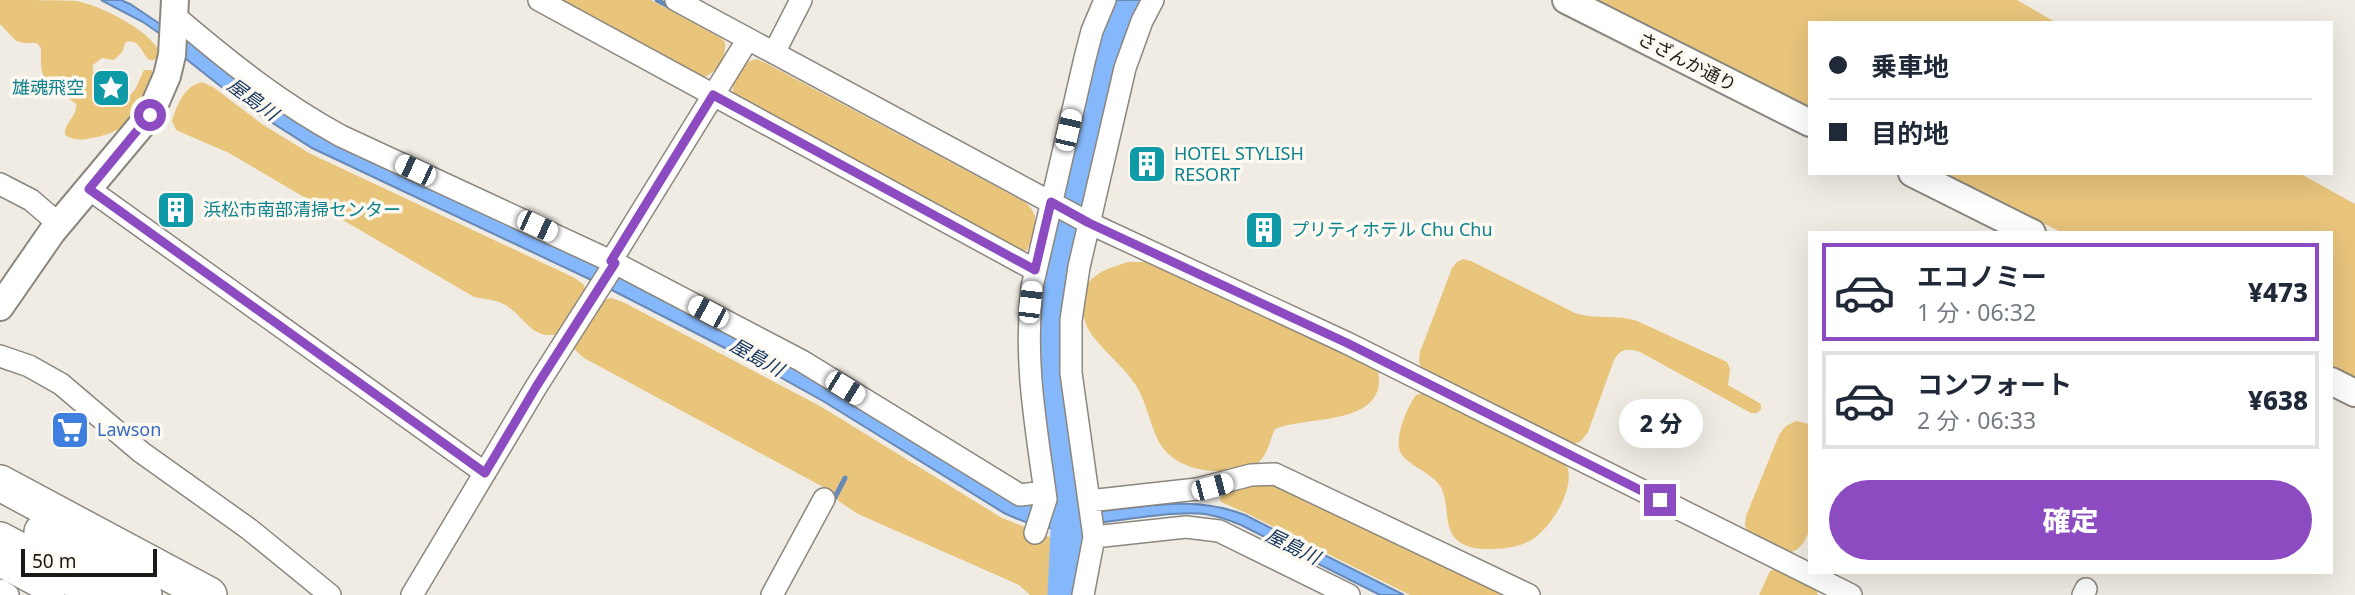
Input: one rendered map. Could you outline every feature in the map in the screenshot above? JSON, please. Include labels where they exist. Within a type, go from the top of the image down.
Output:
[{"type":"highway","points":[[0,483],[209,595]]},
{"type":"highway","points":[[0,510],[78,552],[144,595]]},
{"type":"highway","points":[[0,540],[103,595]]},
{"type":"street","points":[[538,0],[1035,270]]},
{"type":"street","points":[[676,0],[1085,221],[1347,343],[1808,574]]},
{"type":"street","points":[[774,53],[801,0]]},
{"type":"street","points":[[1036,532],[1045,497],[1029,377],[1029,317],[1035,270],[1054,204],[1092,31],[1105,0]]},
{"type":"street","points":[[1083,595],[1093,533],[1071,373],[1074,293],[1085,221],[1125,68],[1142,21],[1153,0]]},
{"type":"street","name":"さざんか通り","points":[[1566,0],[1808,121]]},
{"type":"street","points":[[0,307],[59,224],[150,115],[167,76],[172,52],[174,16]]},
{"type":"street","points":[[174,16],[256,83],[312,120],[613,263],[802,361],[1020,495],[1045,497]]},
{"type":"street","points":[[413,594],[748,39]]},
{"type":"street","points":[[1916,175],[2028,231]]},
{"type":"street","points":[[0,184],[31,200],[59,224]]},
{"type":"street","points":[[89,189],[485,473]]},
{"type":"street","points":[[0,356],[29,366],[61,384],[141,452],[249,529],[330,595]]},
{"type":"street","points":[[2333,382],[2355,393]]},
{"type":"street","points":[[1089,504],[1198,489],[1251,475],[1275,474],[1528,595]]},
{"type":"street","points":[[772,595],[804,520],[824,499]]},
{"type":"street","points":[[1093,533],[1186,527],[1219,531],[1349,595]]},
{"type":"street","points":[[0,566],[54,595]]},
{"type":"street","points":[[1808,574],[1850,595]]},
{"type":"street","points":[[0,590],[8,595]]},
{"type":"shaded area","points":[[0,0],[77,1],[111,13],[145,35],[159,51],[154,60],[149,60],[134,42],[126,42],[122,52],[114,60],[102,58],[93,65],[97,85],[112,98],[119,99],[130,95],[144,70],[151,70],[155,74],[147,98],[134,117],[126,125],[105,135],[81,140],[65,135],[76,104],[44,79],[41,48],[37,43],[16,41],[0,24]]},
{"type":"shaded area","points":[[553,0],[651,0],[719,37],[725,42],[724,54],[716,69],[701,78]]},
{"type":"shaded area","points":[[1595,0],[2017,0],[2054,21],[1808,21],[1808,106]]},
{"type":"shaded area","points":[[756,59],[1025,202],[1034,213],[1036,225],[1027,250],[1019,252],[733,96],[738,73],[746,64]]},
{"type":"shaded area","points":[[202,82],[309,153],[575,278],[584,285],[586,294],[560,334],[550,335],[536,331],[503,304],[474,297],[229,153],[176,130],[172,121],[179,103],[190,88]]},
{"type":"shaded area","points":[[1947,175],[2303,175],[2355,204],[2355,378],[2333,367],[2333,231],[2059,231]]},
{"type":"shaded area","points":[[1463,259],[1575,313],[1637,321],[1727,362],[1730,369],[1728,385],[1761,404],[1761,409],[1757,413],[1751,413],[1640,352],[1625,350],[1614,360],[1588,432],[1581,441],[1572,445],[1422,371],[1420,352],[1452,268]]},
{"type":"shaded area","points":[[1128,262],[1149,262],[1344,349],[1378,370],[1378,388],[1371,401],[1359,410],[1343,416],[1275,429],[1265,455],[1252,465],[1217,471],[1184,464],[1166,451],[1159,442],[1137,387],[1086,325],[1082,299],[1088,283],[1102,272]]},
{"type":"shaded area","points":[[611,298],[820,406],[1002,518],[1050,537],[1057,552],[1055,595],[1030,595],[1019,585],[858,514],[823,487],[584,358],[575,350],[574,341],[601,301]]},
{"type":"shaded area","points":[[1427,392],[1558,456],[1565,464],[1569,477],[1565,496],[1550,522],[1533,539],[1508,548],[1480,549],[1464,545],[1452,534],[1441,487],[1432,477],[1406,459],[1399,449],[1400,433],[1409,408],[1416,395]]},
{"type":"shaded area","points":[[1796,421],[1808,424],[1808,534],[1800,547],[1789,553],[1749,534],[1745,526],[1746,516],[1779,435],[1786,426]]},
{"type":"shaded area","points":[[1273,482],[1510,595],[1410,595],[1221,502],[1220,498],[1225,493],[1238,487]]},
{"type":"shaded area","points":[[1777,568],[1815,587],[1818,595],[1759,595],[1770,571]]},
{"type":"water","name":"屋島川","points":[[101,0],[121,0],[130,4],[182,36],[253,91],[799,369],[1049,508],[1037,376],[1040,288],[1093,60],[1114,0],[1142,0],[1123,41],[1116,66],[1069,265],[1061,319],[1062,374],[1094,512],[1170,504],[1207,505],[1226,509],[1245,515],[1404,595],[1380,595],[1241,525],[1210,515],[1166,514],[1051,528],[1024,522],[1004,513],[823,401],[760,366],[604,286],[312,148],[243,104],[181,55],[166,38],[143,22]]},
{"type":"waterway","points":[[657,0],[672,8]]},
{"type":"waterway","points":[[832,503],[845,478]]},
{"type":"waterway","points":[[1064,484],[1068,510],[1064,595]]},
{"type":"place","name":"雄魂飛空","points":[[111,88]]},
{"type":"place","name":"HOTEL STYLISH RESORT","points":[[1147,164]]},
{"type":"place","name":"浜松市南部清掃センター","points":[[176,210]]},
{"type":"place","name":"プリティホテル Chu Chu","points":[[1264,230]]},
{"type":"place","name":"Lawson","points":[[70,430]]},
{"type":"route","points":[[150,115],[89,189],[485,473],[615,263],[611,261],[713,95],[1035,270],[1051,202],[1089,223],[1347,343],[1660,500]]}]
